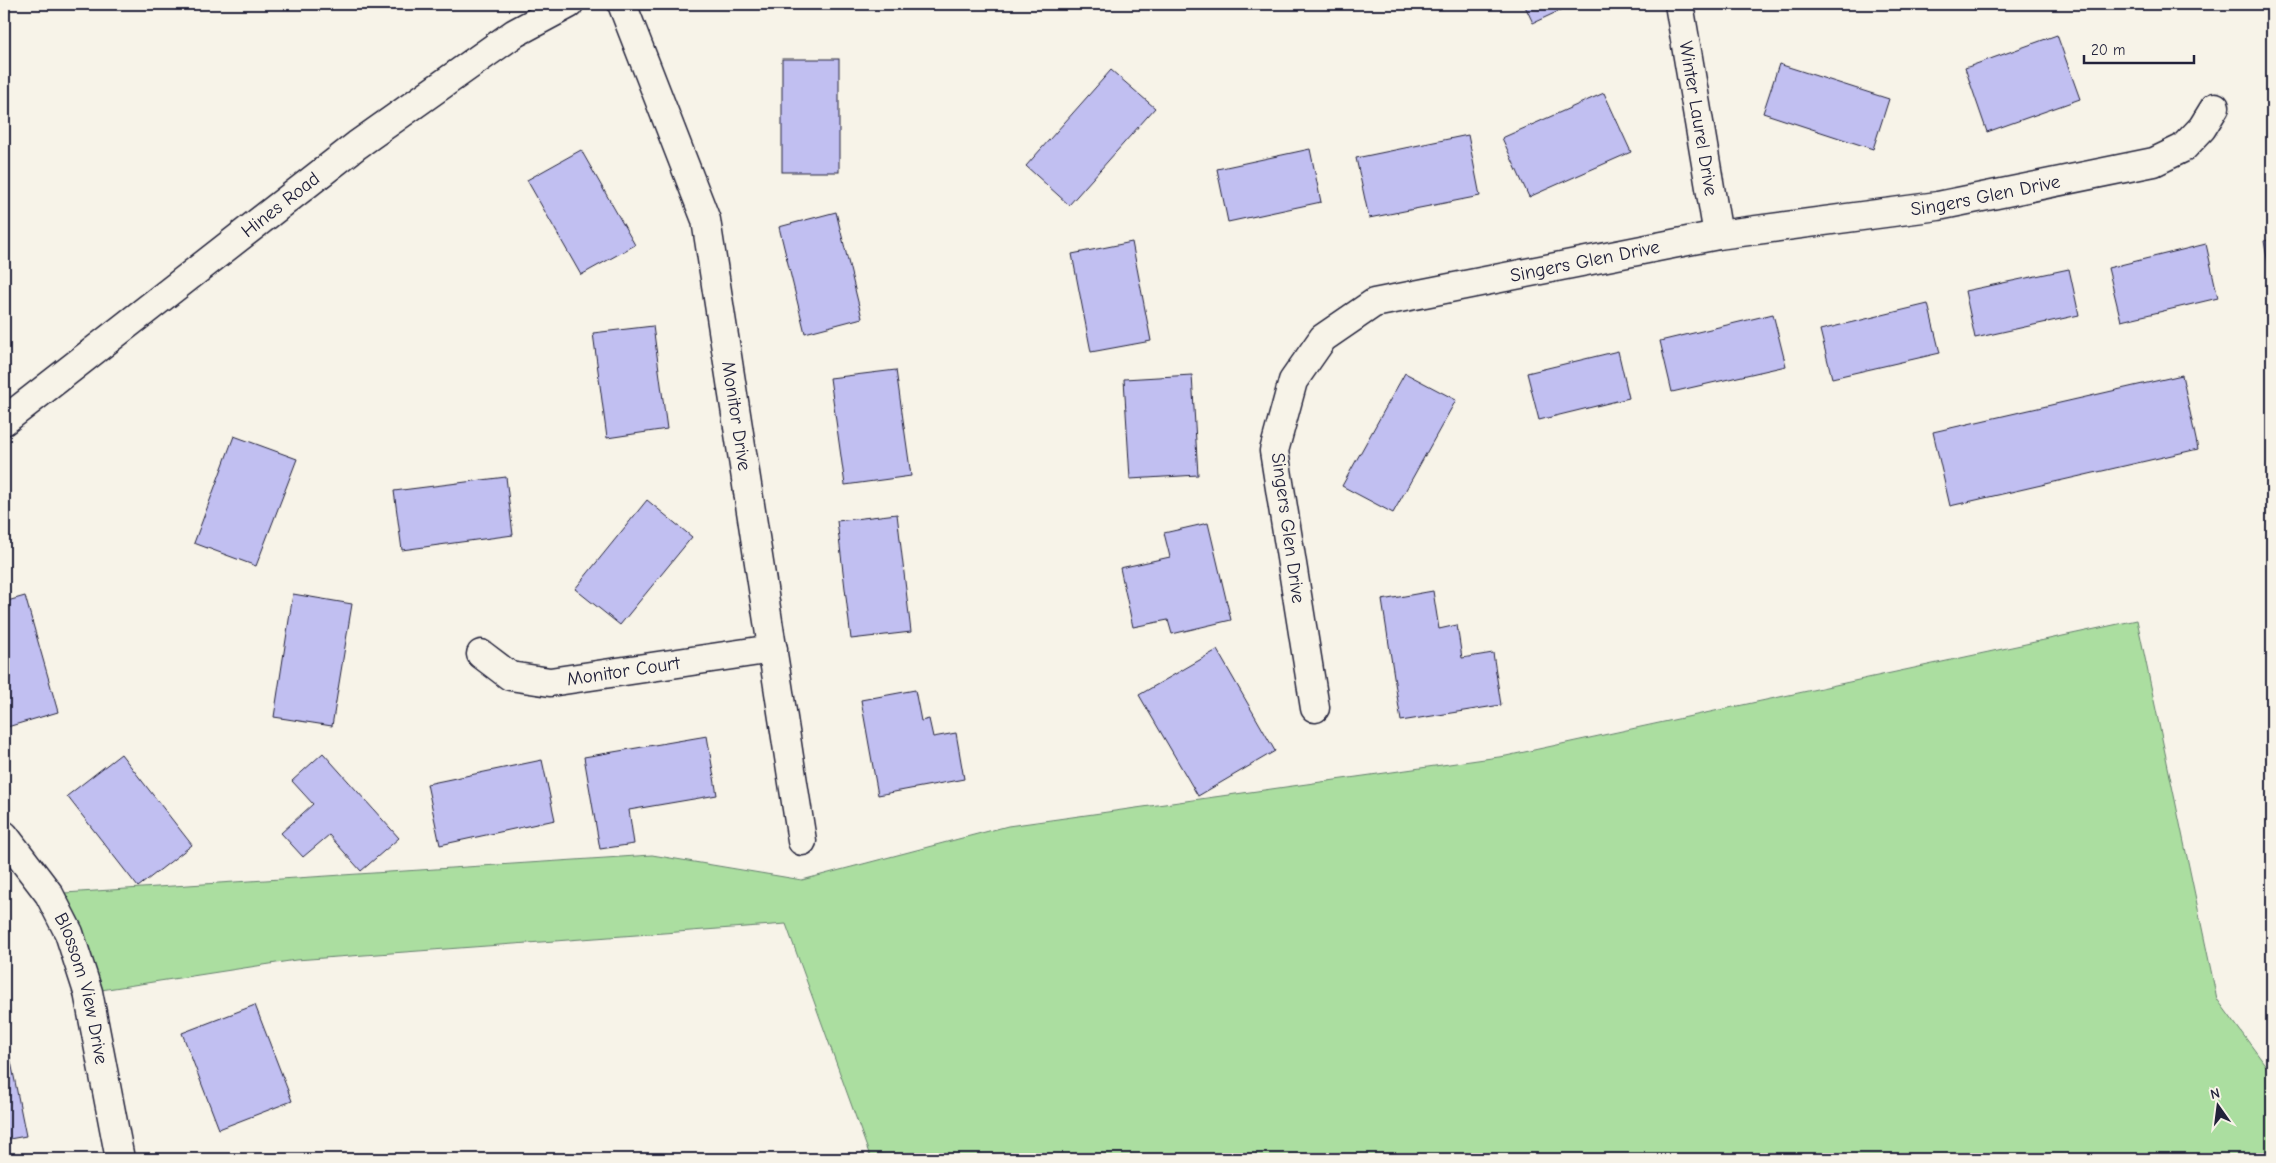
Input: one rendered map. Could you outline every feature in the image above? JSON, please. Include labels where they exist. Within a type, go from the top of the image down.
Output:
[{"type":"street","name":"Hines Road","points":[[4,420],[357,145],[515,33],[569,4]]},
{"type":"street","name":"Monitor Drive","points":[[622,4],[706,220],[802,841]]},
{"type":"street","name":"Winter Laurel Drive","points":[[1679,4],[1718,235]]},
{"type":"street","name":"Singers Glen Drive","points":[[1315,708],[1274,451],[1293,381],[1324,338],[1374,304],[1718,235],[1938,206],[2154,162],[2183,148],[2202,128],[2215,107]]},
{"type":"street","name":"Monitor Court","points":[[481,654],[510,676],[550,682],[773,650]]},
{"type":"street","name":"Blossom View Drive","points":[[4,835],[49,894],[69,932],[88,992],[120,1159]]},
{"type":"green space","points":[[2137,620],[2217,999],[2272,1074],[2272,1159],[871,1159],[786,924],[296,960],[88,992],[49,894],[652,855],[802,880],[1008,826],[1506,756]]},
{"type":"building","points":[[1524,4],[1574,4],[1533,23]]},
{"type":"building","points":[[2057,35],[2080,99],[1987,132],[1965,68]]},
{"type":"building","points":[[782,59],[839,59],[839,172],[782,172]]},
{"type":"building","points":[[1779,64],[1889,99],[1873,149],[1763,113]]},
{"type":"building","points":[[1111,70],[1155,108],[1069,205],[1026,166]]},
{"type":"building","points":[[1604,93],[1631,152],[1529,197],[1502,138]]},
{"type":"building","points":[[1468,135],[1480,196],[1369,218],[1356,158]]},
{"type":"building","points":[[1310,149],[1321,202],[1228,222],[1217,169]]},
{"type":"building","points":[[581,150],[635,245],[581,275],[527,180]]},
{"type":"building","points":[[836,212],[862,318],[805,333],[779,227]]},
{"type":"building","points":[[2272,239],[2272,286],[2264,241]]},
{"type":"building","points":[[1132,242],[1151,341],[1091,352],[1072,254]]},
{"type":"building","points":[[2206,244],[2218,298],[2121,321],[2108,268]]},
{"type":"building","points":[[2069,269],[2079,315],[1975,338],[1965,291]]},
{"type":"building","points":[[1928,304],[1940,353],[1832,378],[1820,330]]},
{"type":"building","points":[[1773,314],[1786,366],[1672,392],[1660,341]]},
{"type":"building","points":[[653,326],[667,429],[607,438],[593,333]]},
{"type":"building","points":[[1618,351],[1629,398],[1539,420],[1527,373]]},
{"type":"building","points":[[896,370],[911,476],[845,485],[830,378]]},
{"type":"building","points":[[1405,373],[1456,400],[1393,513],[1342,486]]},
{"type":"building","points":[[1192,375],[1198,475],[1130,479],[1124,379]]},
{"type":"building","points":[[2182,375],[2198,449],[1950,506],[1933,432]]},
{"type":"building","points":[[234,436],[297,459],[256,566],[194,543]]},
{"type":"building","points":[[506,477],[513,535],[402,550],[394,491]]},
{"type":"building","points":[[647,500],[692,537],[620,625],[575,589]]},
{"type":"building","points":[[897,514],[911,632],[851,639],[837,521]]},
{"type":"building","points":[[1208,523],[1231,620],[1172,634],[1168,620],[1133,627],[1120,568],[1170,557],[1164,533]]},
{"type":"building","points":[[1433,591],[1439,629],[1457,625],[1462,658],[1493,653],[1501,705],[1401,721],[1382,600]]},
{"type":"building","points":[[293,594],[352,604],[332,726],[274,717]]},
{"type":"building","points":[[25,596],[58,712],[4,728],[4,602]]},
{"type":"building","points":[[1217,650],[1275,751],[1198,796],[1139,695]]},
{"type":"building","points":[[915,690],[921,721],[929,719],[933,737],[956,733],[964,779],[878,795],[861,700]]},
{"type":"building","points":[[707,736],[717,795],[629,810],[634,844],[600,849],[584,757]]},
{"type":"building","points":[[323,753],[399,838],[361,871],[329,835],[303,857],[281,833],[313,804],[292,781]]},
{"type":"building","points":[[121,754],[192,845],[138,887],[67,796]]},
{"type":"building","points":[[542,760],[555,820],[440,845],[427,784]]},
{"type":"building","points":[[255,1005],[292,1101],[219,1129],[182,1033]]},
{"type":"building","points":[[4,1033],[26,1136],[4,1140]]}]
